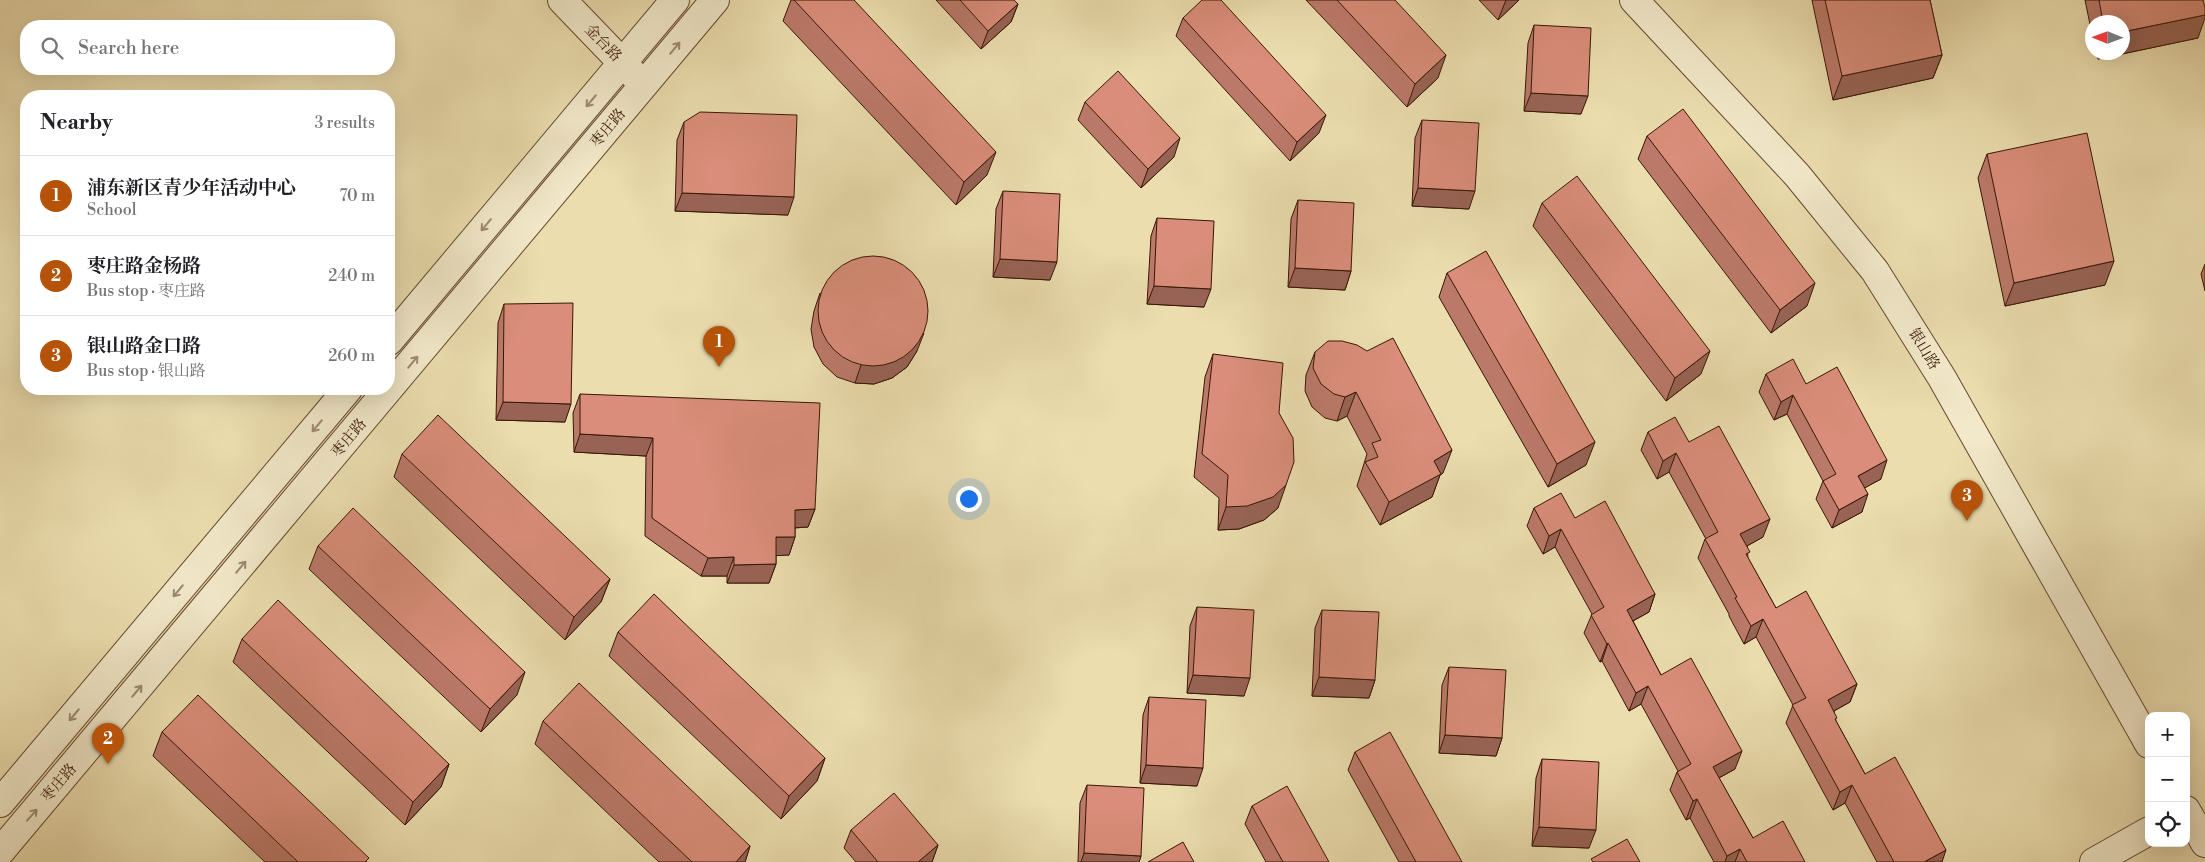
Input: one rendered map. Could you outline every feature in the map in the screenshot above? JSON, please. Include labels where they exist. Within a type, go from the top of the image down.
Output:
[{"type":"street","name":"金台路","points":[[562,0],[644,85]]},
{"type":"street","name":"枣庄路","points":[[395,334],[675,0]]},
{"type":"street","name":"枣庄路","points":[[395,382],[715,0]]},
{"type":"street","name":"银山路","points":[[1634,0],[1796,175],[1875,271],[1942,378],[2145,737]]},
{"type":"street","points":[[0,803],[343,395]]},
{"type":"street","name":"枣庄路","points":[[0,852],[384,395]]},
{"type":"street","points":[[2190,817],[2205,844]]},
{"type":"street","points":[[2094,862],[2145,833]]},
{"type":"building","points":[[794,0],[854,0],[996,152],[964,182]]},
{"type":"building","points":[[960,0],[1014,0],[1018,4],[988,31]]},
{"type":"building","points":[[1202,0],[1221,0],[1326,115],[1297,142],[1183,18]]},
{"type":"building","points":[[1337,0],[1395,0],[1446,55],[1415,84]]},
{"type":"building","points":[[1825,0],[1930,0],[1942,55],[1842,76]]},
{"type":"building","points":[[2099,0],[2203,0],[2205,8],[2205,15],[2130,30],[2130,15],[2102,15]]},
{"type":"building","points":[[1534,25],[1591,28],[1588,96],[1531,93]]},
{"type":"building","points":[[1118,71],[1180,138],[1148,169],[1085,102]]},
{"type":"building","points":[[1683,109],[1815,283],[1780,310],[1647,136]]},
{"type":"building","points":[[700,112],[797,115],[794,197],[682,193],[684,122]]},
{"type":"building","points":[[1422,120],[1479,123],[1475,191],[1418,188]]},
{"type":"building","points":[[2087,133],[2114,261],[2014,283],[1987,154]]},
{"type":"building","points":[[1577,176],[1710,351],[1675,378],[1542,203]]},
{"type":"building","points":[[1003,191],[1060,194],[1057,262],[1000,259]]},
{"type":"building","points":[[1298,200],[1354,203],[1351,271],[1295,268]]},
{"type":"building","points":[[1157,218],[1214,221],[1211,289],[1154,286]]},
{"type":"building","points":[[1486,251],[1595,442],[1557,464],[1447,273]]},
{"type":"building","points":[[873,256],[894,260],[912,272],[924,290],[928,311],[924,332],[912,350],[894,362],[873,366],[852,362],[834,350],[822,332],[818,311],[822,290],[834,272],[852,260]]},
{"type":"building","points":[[573,303],[571,404],[503,402],[504,304]]},
{"type":"building","points":[[1393,338],[1452,450],[1434,461],[1441,474],[1389,502],[1365,462],[1378,457],[1372,443],[1381,440],[1356,392],[1345,397],[1334,394],[1321,384],[1313,368],[1315,352],[1328,341],[1342,341],[1357,345],[1367,351]]},
{"type":"building","points":[[1213,354],[1283,363],[1279,413],[1293,438],[1294,462],[1286,485],[1273,497],[1247,506],[1226,507],[1228,475],[1202,454]]},
{"type":"building","points":[[1793,359],[1806,384],[1837,367],[1887,460],[1858,476],[1868,494],[1839,510],[1823,481],[1836,474],[1793,395],[1781,402],[1766,374]]},
{"type":"building","points":[[580,394],[820,403],[815,509],[795,510],[795,537],[776,537],[776,564],[734,565],[734,557],[708,558],[652,518],[653,438],[580,434]]},
{"type":"building","points":[[438,415],[610,579],[574,617],[402,454]]},
{"type":"building","points":[[1675,417],[1689,442],[1719,426],[1770,519],[1740,534],[1750,552],[1746,554],[1776,608],[1806,591],[1857,684],[1828,700],[1837,718],[1835,719],[1865,774],[1895,757],[1946,850],[1924,862],[1894,862],[1852,785],[1840,792],[1792,705],[1806,698],[1763,619],[1751,626],[1705,539],[1718,532],[1676,453],[1663,461],[1648,432]]},
{"type":"building","points":[[1561,493],[1575,518],[1605,501],[1655,594],[1627,610],[1661,675],[1691,658],[1742,751],[1713,767],[1753,838],[1783,821],[1805,862],[1747,862],[1740,849],[1727,856],[1697,799],[1693,801],[1677,772],[1691,764],[1648,686],[1636,693],[1591,615],[1604,607],[1561,529],[1549,536],[1534,508]]},
{"type":"building","points":[[353,508],[525,672],[490,709],[318,546]]},
{"type":"building","points":[[654,594],[825,758],[789,796],[618,632]]},
{"type":"building","points":[[278,600],[449,764],[413,802],[242,639]]},
{"type":"building","points":[[1197,607],[1254,610],[1250,678],[1193,675]]},
{"type":"building","points":[[1322,610],[1379,612],[1375,680],[1319,677]]},
{"type":"building","points":[[1449,667],[1506,670],[1502,738],[1445,735]]},
{"type":"building","points":[[579,683],[750,846],[736,862],[692,862],[543,721]]},
{"type":"building","points":[[198,695],[369,858],[365,862],[298,862],[162,732]]},
{"type":"building","points":[[1149,697],[1206,700],[1203,768],[1146,765]]},
{"type":"building","points":[[1390,732],[1462,862],[1416,862],[1355,752]]},
{"type":"building","points":[[1542,759],[1599,762],[1596,830],[1539,827]]},
{"type":"building","points":[[1087,785],[1144,788],[1141,856],[1084,853]]},
{"type":"building","points":[[1287,786],[1329,862],[1283,862],[1252,806]]},
{"type":"building","points":[[894,793],[938,845],[918,862],[878,862],[851,830]]},
{"type":"building","points":[[1627,839],[1640,862],[1593,862],[1591,859]]},
{"type":"building","points":[[1183,842],[1194,862],[1148,862]]},
{"type":"place","name":"浦东新区青少年活动中心","points":[[719,367]]},
{"type":"place","name":"银山路金口路","points":[[1967,521]]},
{"type":"place","name":"枣庄路金杨路","points":[[108,764]]}]
